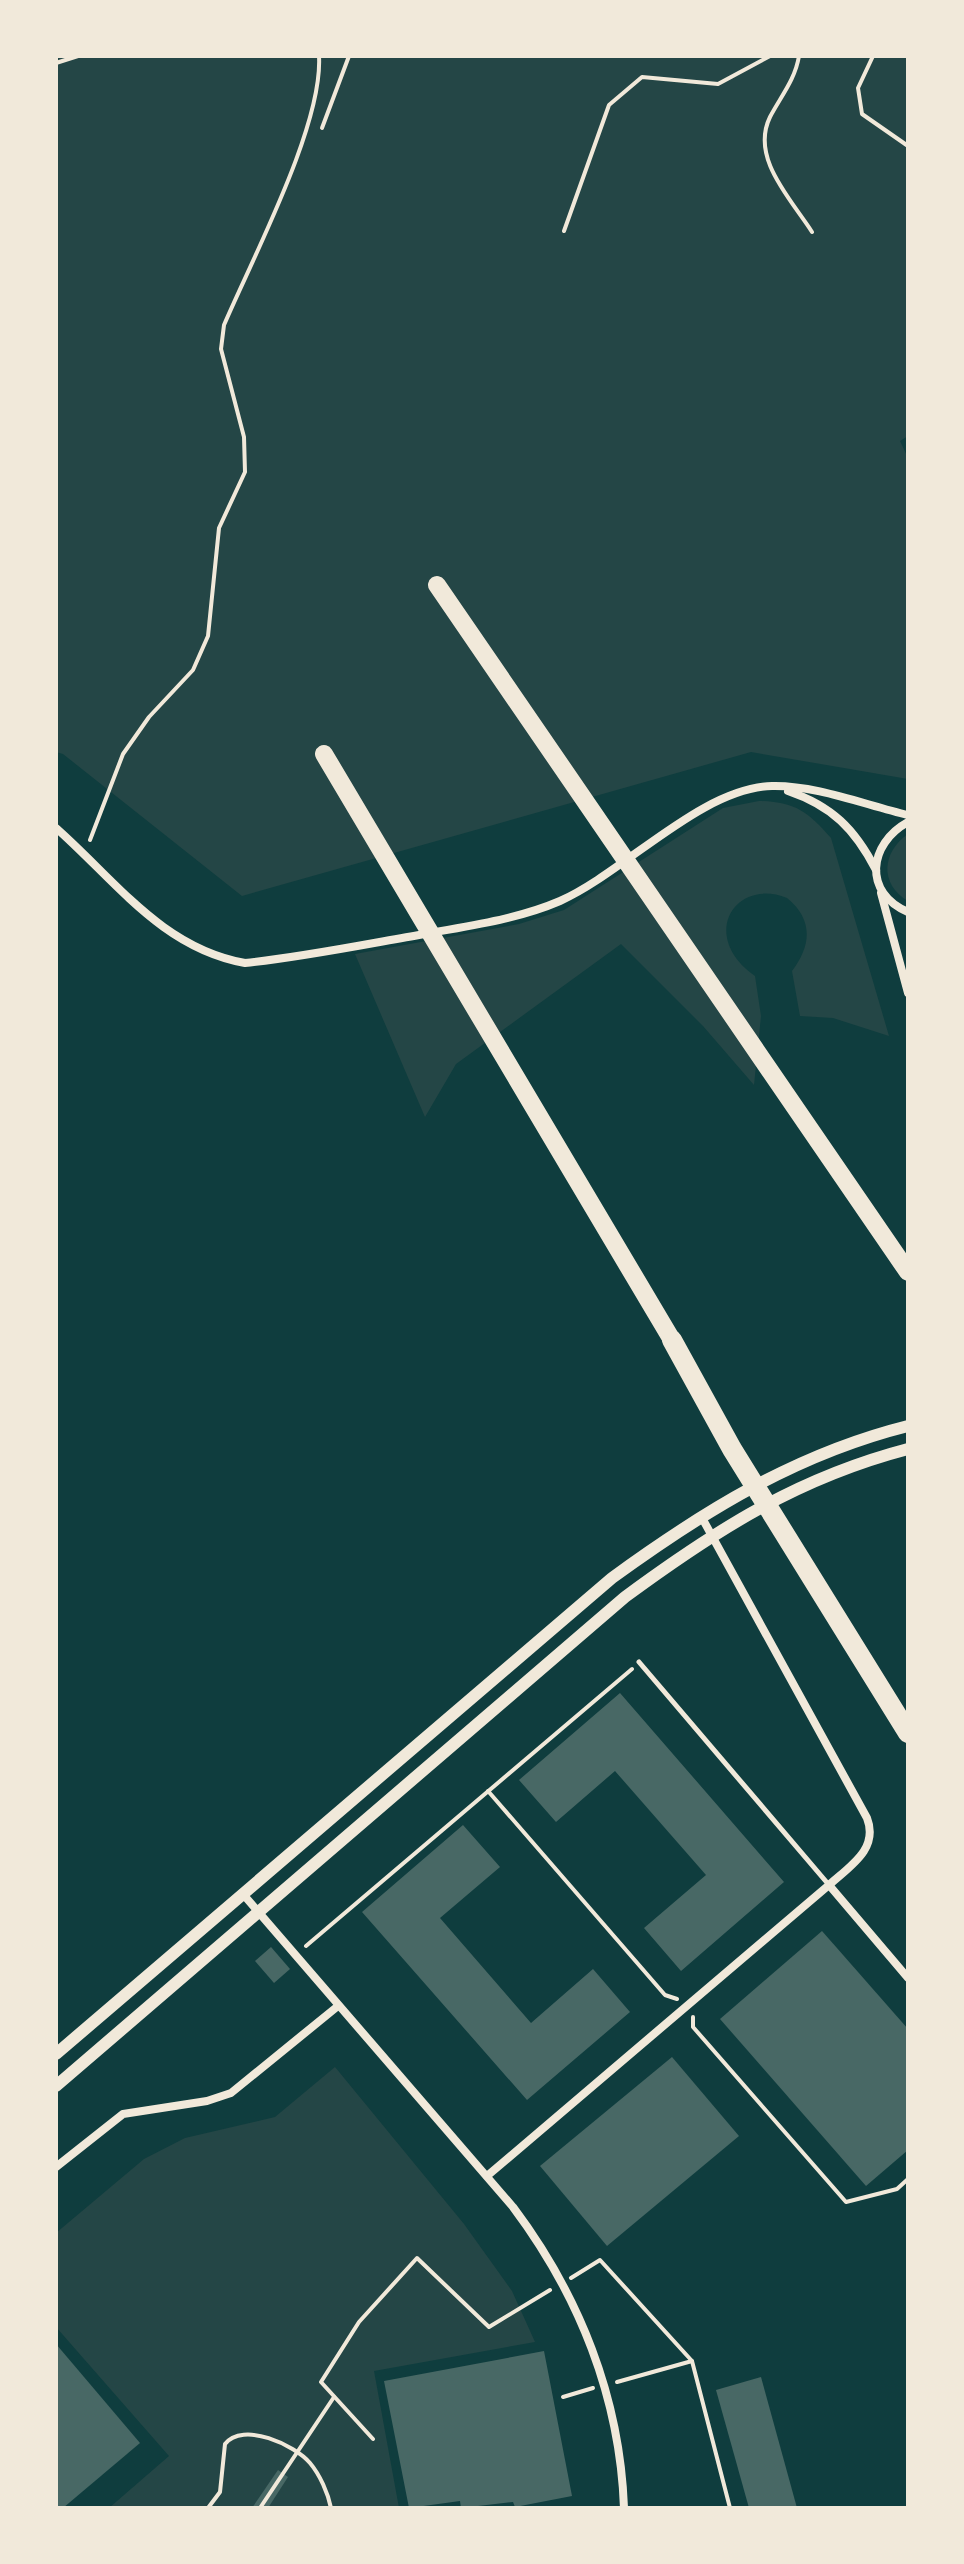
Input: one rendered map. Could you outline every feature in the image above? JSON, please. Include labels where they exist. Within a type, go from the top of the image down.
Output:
[{"type":"highway","points":[[437,585],[908,1272]]},
{"type":"highway","points":[[324,754],[672,1340],[732,1449],[908,1733]]},
{"type":"street","points":[[772,786],[834,812],[861,841],[876,870],[908,993]]},
{"type":"street","points":[[56,828],[157,924],[185,943],[214,957],[245,963],[471,925],[560,901],[712,804],[751,789],[772,786],[803,790],[908,815]]},
{"type":"street","points":[[876,870],[884,841],[908,822]]},
{"type":"street","points":[[879,884],[886,898],[908,912]]},
{"type":"street","points":[[56,2054],[612,1578],[701,1516],[808,1458],[908,1426]]},
{"type":"street","points":[[56,2086],[625,1597],[744,1515],[810,1482],[908,1449]]},
{"type":"street","points":[[487,2176],[829,1885],[863,1854],[870,1841],[871,1829],[701,1516]]},
{"type":"street","points":[[829,1885],[908,1978]]},
{"type":"street","points":[[242,1893],[533,2233],[563,2282],[605,2385],[620,2452],[624,2508]]},
{"type":"street","points":[[56,2167],[123,2114],[207,2101],[231,2093],[338,2006]]},
{"type":"lane","points":[[639,1662],[829,1885]]},
{"type":"path","points":[[56,63],[78,56]]},
{"type":"path","points":[[84,854],[123,754],[149,717],[193,670],[208,636],[219,528],[245,472],[244,437],[221,349],[224,325],[299,149],[320,78],[319,56]]},
{"type":"path","points":[[322,128],[349,56]]},
{"type":"path","points":[[564,231],[609,105],[642,77],[718,84],[770,56]]},
{"type":"path","points":[[799,56],[796,73],[768,120],[764,158],[812,232]]},
{"type":"path","points":[[873,56],[858,88],[862,114],[908,146]]},
{"type":"path","points":[[295,1955],[639,1662]]},
{"type":"path","points":[[373,2439],[321,2382],[359,2322],[417,2258],[489,2327],[600,2260],[692,2361],[730,2508]]},
{"type":"path","points":[[563,2397],[692,2361]]},
{"type":"path","points":[[260,2508],[334,2397]]},
{"type":"path","points":[[208,2508],[220,2492],[223,2450],[229,2439],[263,2437],[298,2452],[309,2462],[322,2482],[331,2508]]},
{"type":"shaded area","points":[[56,56],[908,56],[908,436],[900,441],[908,458],[908,779],[751,752],[242,896],[63,754],[56,752]]},
{"type":"shaded area","points":[[759,801],[782,803],[800,810],[831,838],[889,1036],[833,1018],[800,1016],[792,971],[806,943],[807,933],[802,915],[787,898],[768,894],[752,896],[739,903],[730,914],[726,928],[729,944],[738,960],[755,976],[761,1016],[754,1085],[703,1026],[621,944],[456,1064],[425,1117],[355,954],[519,924],[564,910],[723,808]]},
{"type":"shaded area","points":[[908,834],[908,901],[892,886],[887,868],[893,850]]},
{"type":"shaded area","points":[[335,2067],[464,2224],[512,2291],[535,2342],[374,2371],[399,2508],[109,2508],[169,2456],[56,2327],[56,2233],[144,2159],[185,2138],[275,2117]]},
{"type":"building","points":[[620,1693],[784,1882],[681,1971],[644,1928],[706,1875],[615,1771],[556,1822],[519,1780]]},
{"type":"building","points":[[463,1825],[500,1867],[440,1918],[531,2023],[593,1969],[630,2012],[527,2100],[362,1912]]},
{"type":"building","points":[[822,1931],[908,2029],[908,2150],[866,2186],[720,2019]]},
{"type":"building","points":[[271,1947],[290,1969],[274,1983],[255,1961]]},
{"type":"building","points":[[672,2057],[739,2136],[607,2246],[540,2166]]},
{"type":"building","points":[[56,2344],[140,2443],[63,2508],[56,2508]]},
{"type":"building","points":[[544,2351],[572,2496],[515,2507],[513,2502],[461,2508],[460,2501],[409,2508],[384,2381]]},
{"type":"building","points":[[761,2377],[797,2508],[749,2508],[716,2390]]},
{"type":"building","points":[[278,2470],[288,2477],[268,2508],[252,2508]]}]
